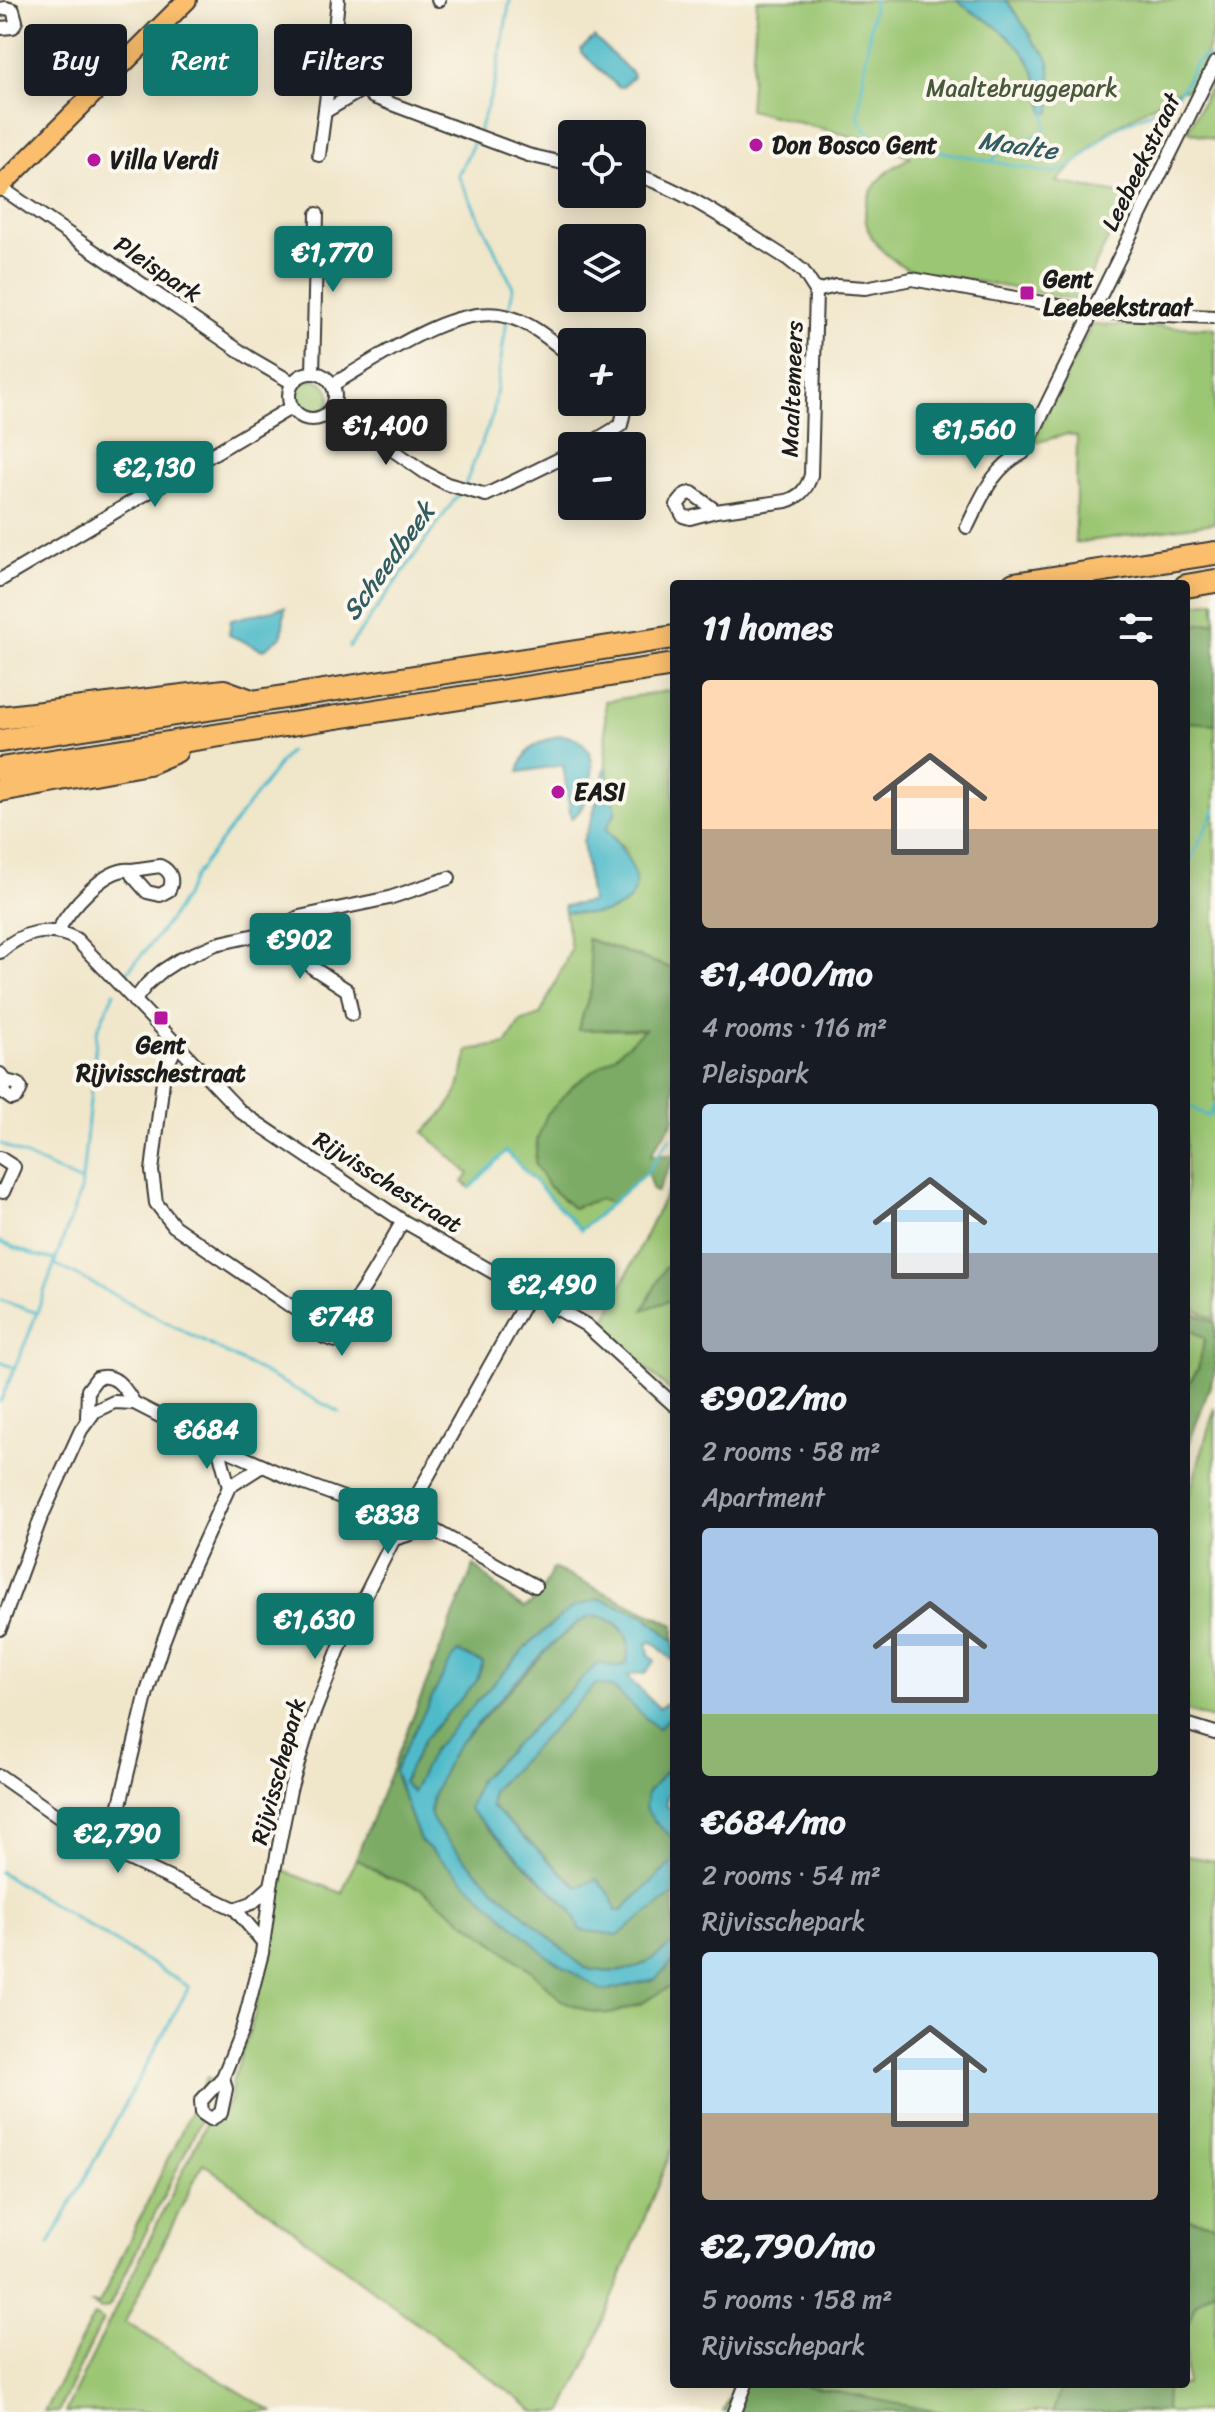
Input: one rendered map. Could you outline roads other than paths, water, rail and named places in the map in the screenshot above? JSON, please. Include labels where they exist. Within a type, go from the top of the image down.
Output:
[{"type":"highway","points":[[1040,580],[1215,553]]},
{"type":"highway","points":[[1190,585],[1215,581]]},
{"type":"highway","points":[[0,741],[670,638]]},
{"type":"highway","points":[[0,769],[670,666]]},
{"type":"highway","points":[[0,718],[224,691],[255,702]]},
{"type":"highway","points":[[0,790],[148,763],[211,737]]},
{"type":"main road","points":[[0,172],[173,0]]},
{"type":"main road","points":[[0,187],[187,0]]},
{"type":"street","points":[[335,24],[338,0]]},
{"type":"street","points":[[0,9],[13,10],[16,21],[13,27],[0,28]]},
{"type":"street","name":"Leebeekstraat","points":[[967,527],[996,471],[1008,460],[1023,453],[1215,63]]},
{"type":"street","points":[[319,155],[328,96]]},
{"type":"street","points":[[326,111],[351,96]]},
{"type":"street","points":[[372,96],[528,155],[558,162]]},
{"type":"street","name":"Maaltemeers","points":[[646,178],[674,191],[788,259],[803,271],[816,291],[811,475],[808,484],[794,499],[716,511]]},
{"type":"street","name":"Pleispark","points":[[0,187],[250,358],[293,383]]},
{"type":"street","points":[[313,373],[317,214]]},
{"type":"street","name":"Maaltemeers","points":[[816,291],[836,286],[865,288],[912,279],[1092,312],[1215,317]]},
{"type":"street","points":[[332,385],[427,331],[456,319],[486,314],[506,316],[558,346]]},
{"type":"street","points":[[313,373],[324,377],[332,385],[335,397],[332,408],[323,416],[311,419],[299,415],[292,407],[289,394],[293,383],[313,373]]},
{"type":"street","points":[[0,580],[292,407]]},
{"type":"street","points":[[332,408],[426,473],[462,489],[486,495],[558,460]]},
{"type":"street","points":[[609,432],[621,425],[623,416]]},
{"type":"street","points":[[0,952],[26,935],[57,932],[65,917],[109,873],[122,868],[132,870]]},
{"type":"street","points":[[134,1001],[147,984],[179,960],[216,944],[274,931],[299,917],[389,898],[449,878]]},
{"type":"street","points":[[274,931],[313,968],[347,990],[352,1014]]},
{"type":"street","name":"Rijvisschestraat","points":[[57,932],[76,939],[241,1112],[403,1221],[586,1325],[670,1401]]},
{"type":"street","points":[[177,1045],[164,1072],[152,1171],[156,1203],[174,1226],[311,1318],[333,1316],[355,1300],[403,1221]]},
{"type":"street","points":[[0,1158],[14,1167],[3,1192],[0,1191]]},
{"type":"street","name":"Rijvisschepark","points":[[223,2077],[236,2048],[253,1992],[290,1790],[310,1723],[342,1641],[412,1505],[530,1294]]},
{"type":"street","points":[[311,1318],[324,1337],[336,1341],[345,1332],[342,1312]]},
{"type":"street","points":[[0,1629],[40,1520],[87,1418],[88,1390],[97,1378],[110,1376],[134,1403]]},
{"type":"street","points":[[87,1418],[114,1402],[134,1403],[262,1466],[376,1509],[412,1505],[426,1515],[434,1530],[535,1586]]},
{"type":"street","points":[[218,1446],[229,1487]]},
{"type":"street","points":[[120,1855],[118,1813],[147,1692],[163,1642],[186,1581],[229,1487],[262,1466]]},
{"type":"street","points":[[376,1509],[394,1539],[434,1530]]},
{"type":"street","points":[[1190,1725],[1215,1733]]},
{"type":"street","points":[[0,1776],[80,1832],[120,1855],[235,1909],[262,1941]]},
{"type":"street","points":[[80,1832],[118,1813]]},
{"type":"street","points":[[235,1909],[252,1903],[271,1886]]},
{"type":"street","points":[[735,2412],[744,2388]]},
{"type":"water","points":[[957,0],[1008,2],[1048,58],[1051,112],[1044,113],[1034,71],[1021,49],[1001,30]]},
{"type":"water","points":[[594,37],[632,73],[633,77],[622,87],[618,87],[581,52]]},
{"type":"water","points":[[285,607],[282,636],[263,650],[229,635],[231,620]]},
{"type":"water","points":[[560,735],[580,741],[590,754],[592,763],[591,782],[585,800],[571,818],[563,765],[519,772],[528,751]]},
{"type":"water","points":[[606,765],[616,811],[606,829],[629,861],[636,885],[633,895],[625,904],[605,913],[565,912],[564,906],[591,902],[583,841]]},
{"type":"water","points":[[600,1599],[645,1616],[670,1638],[670,1658],[653,1642],[647,1643],[649,1654],[655,1661],[645,1674],[636,1673],[627,1677],[659,1708],[670,1701],[670,1716],[658,1729],[612,1687],[596,1684],[492,1791],[491,1806],[577,1887],[597,1879],[612,1896],[616,1911],[622,1910],[670,1865],[670,1897],[618,1935],[580,1930],[571,1909],[469,1809],[479,1780],[598,1663],[618,1667],[627,1663],[627,1637],[617,1624],[606,1619],[591,1617],[576,1624],[502,1696],[454,1751],[436,1787],[430,1812],[436,1825],[473,1867],[584,1968],[622,1971],[643,1964],[670,1945],[670,1965],[655,1979],[603,1991],[547,1956],[420,1840],[394,1771],[451,1660],[459,1652],[483,1663],[476,1682],[424,1739],[403,1782],[412,1793],[433,1750],[533,1640],[573,1607]]},
{"type":"water","points":[[670,1767],[670,1793],[666,1805],[670,1808],[670,1835],[645,1808],[647,1793]]},
{"type":"waterway","name":"Scheedbeek","points":[[478,133],[495,83],[510,0]]},
{"type":"waterway","name":"Maalte","points":[[874,0],[858,116],[865,130],[878,139],[1050,173],[1069,167],[1110,132],[1165,104],[1183,87],[1200,59],[1204,56],[1211,58]]},
{"type":"waterway","points":[[992,162],[996,155],[1045,130],[1046,113]]},
{"type":"waterway","name":"Scheedbeek","points":[[475,140],[458,175],[513,287],[509,311]]},
{"type":"waterway","name":"Scheedbeek","points":[[465,485],[493,414],[507,319]]},
{"type":"waterway","name":"Scheedbeek","points":[[349,647],[461,491]]},
{"type":"waterway","name":"Scheedbeek","points":[[122,978],[162,930],[194,877],[289,751]]},
{"type":"waterway","points":[[1190,861],[1215,810]]},
{"type":"waterway","name":"Scheedbeek","points":[[0,1402],[29,1334],[81,1190],[97,1031],[114,992]]},
{"type":"waterway","points":[[1190,1106],[1209,1117],[1215,1104]]},
{"type":"waterway","points":[[470,1188],[506,1151],[581,1230],[648,1171],[670,1138]]},
{"type":"waterway","points":[[1,1144],[81,1182]]},
{"type":"waterway","points":[[0,1242],[55,1260]]},
{"type":"waterway","points":[[55,1264],[339,1412]]},
{"type":"waterway","points":[[0,1300],[37,1313]]},
{"type":"waterway","points":[[0,1362],[15,1368]]},
{"type":"waterway","points":[[0,1872],[189,1987],[49,2244]]},
{"type":"place","name":"Don Bosco Gent","points":[[756,145]]},
{"type":"place","name":"Villa Verdi","points":[[94,160]]},
{"type":"place","name":"Gent Leebeekstraat","points":[[1027,293]]},
{"type":"place","name":"EASI","points":[[558,792]]},
{"type":"place","name":"Gent Rijvisschestraat","points":[[161,1018]]},
{"type":"park label","name":"Maaltebruggepark","points":[[1022,88]]}]
